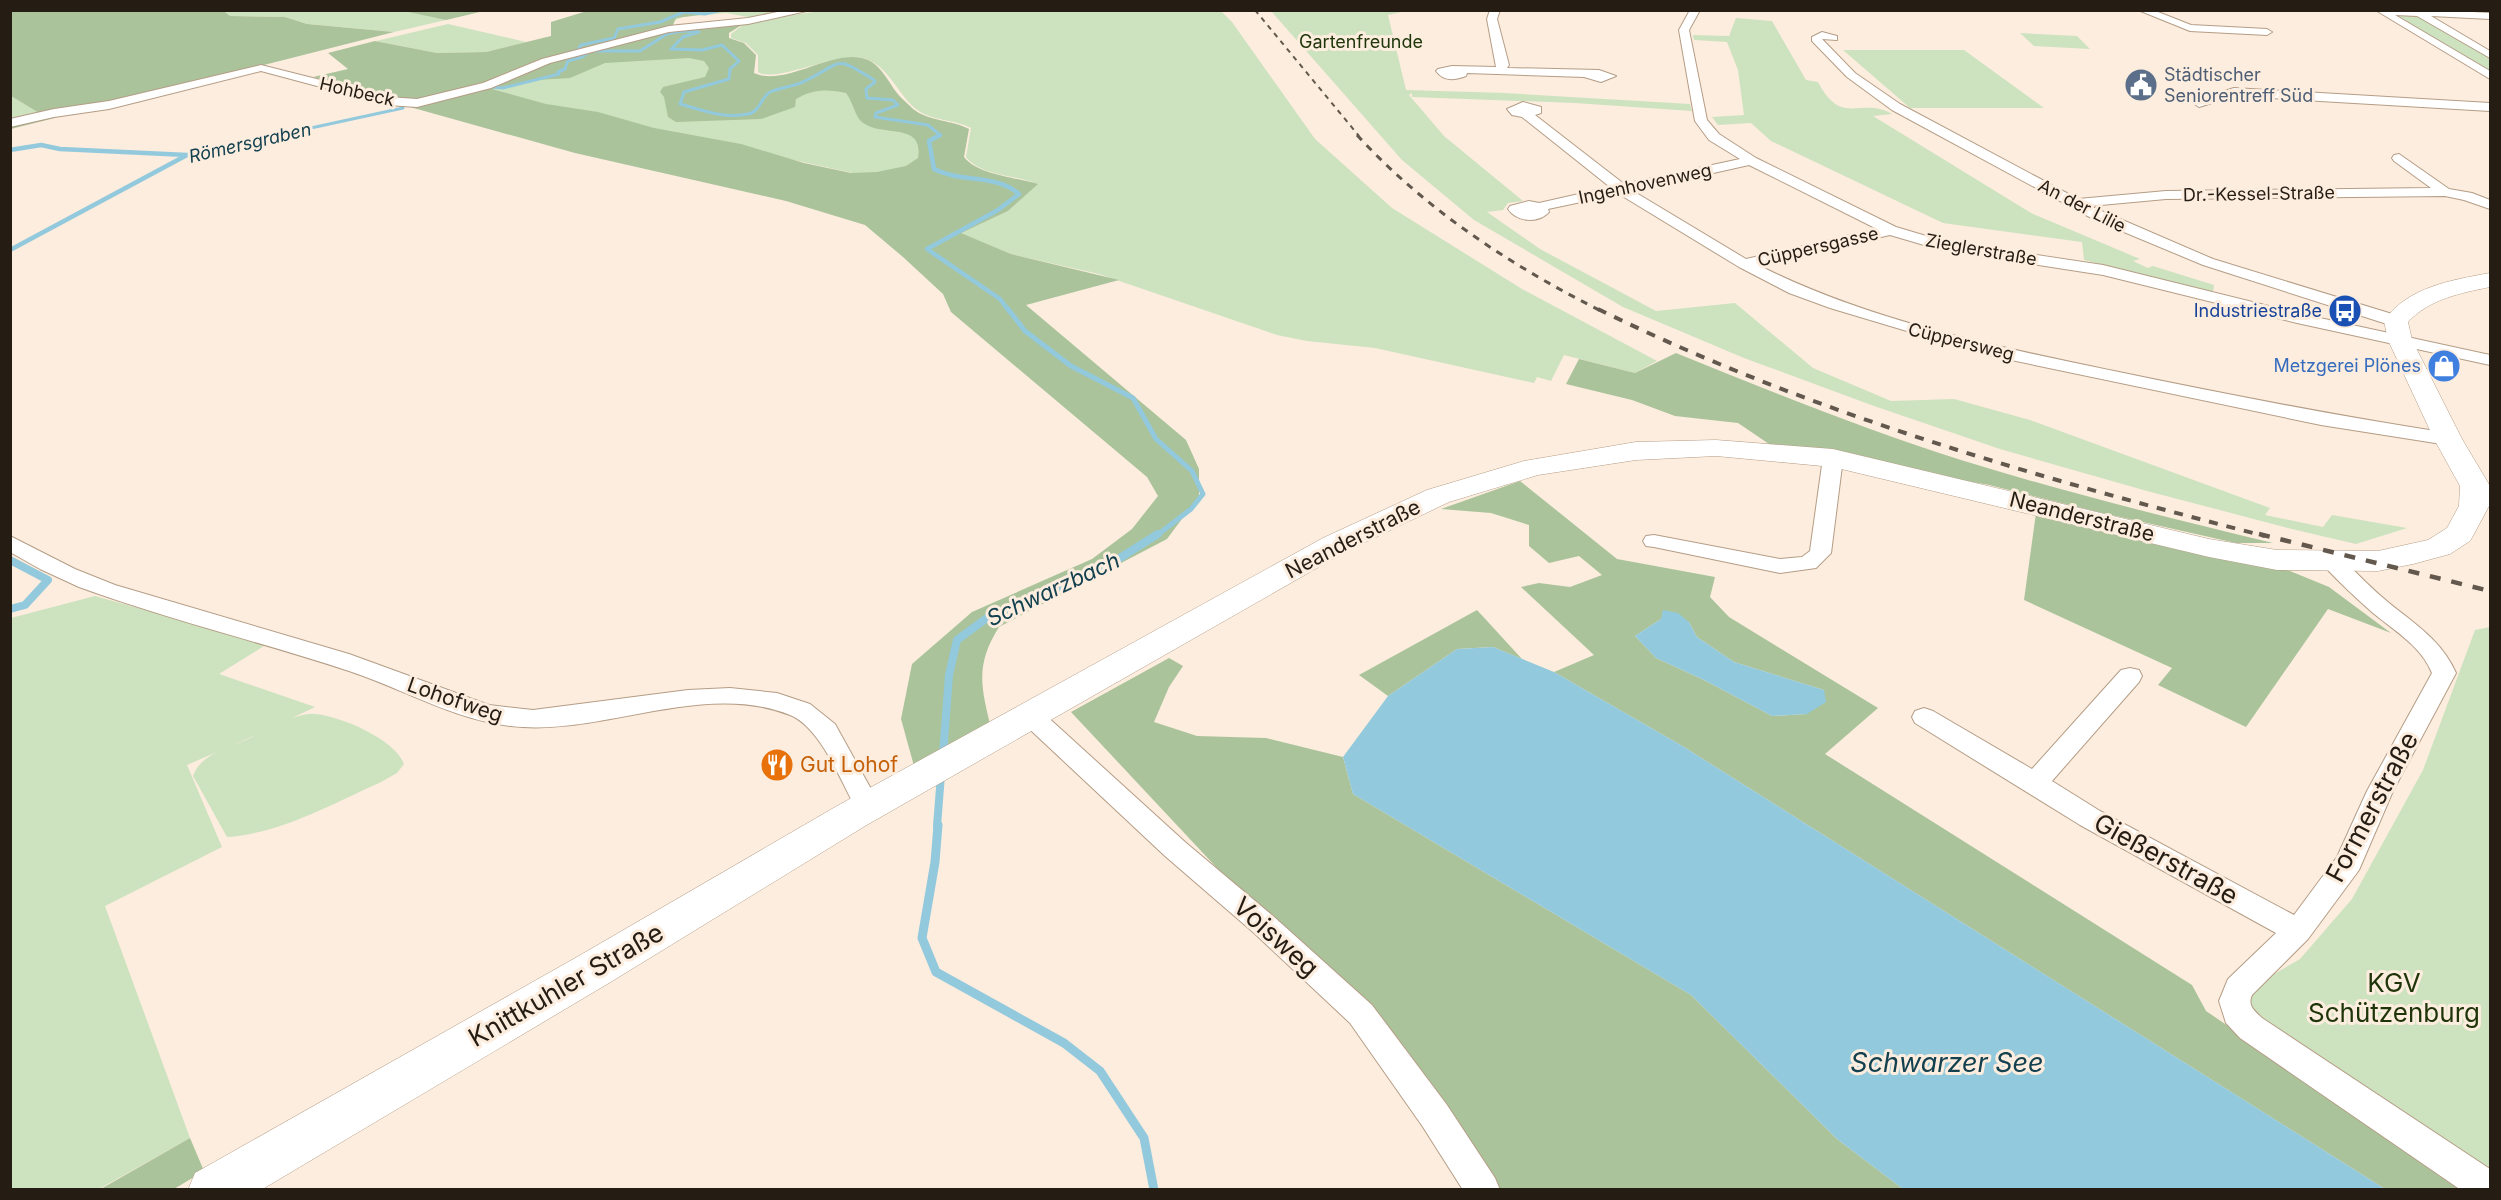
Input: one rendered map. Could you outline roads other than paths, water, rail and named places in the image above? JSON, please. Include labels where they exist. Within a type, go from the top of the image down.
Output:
[{"type":"street","name":"Hohbeck","points":[[10,123],[65,111],[109,105],[261,68],[387,101],[417,103],[487,86],[546,61],[669,29],[748,21],[806,10]]},
{"type":"street","points":[[1495,10],[1492,19],[1503,65],[1500,70]]},
{"type":"street","name":"Zieglerstraße","points":[[1695,10],[1683,30],[1701,121],[1714,137],[1751,161],[1891,230],[1941,245],[2103,270],[2296,318],[2398,330]]},
{"type":"street","points":[[2143,10],[2190,28],[2275,33]]},
{"type":"street","points":[[2372,10],[2490,16]]},
{"type":"street","points":[[2382,11],[2490,76]]},
{"type":"street","points":[[2418,12],[2490,55]]},
{"type":"street","name":"An der Lilie","points":[[1833,38],[1822,35],[1816,39],[1851,75],[1869,88],[1923,123],[2074,204],[2166,247],[2398,330]]},
{"type":"street","points":[[1461,71],[1500,70],[1589,74]]},
{"type":"street","points":[[2199,103],[2234,92],[2490,107]]},
{"type":"street","name":"Cüppersweg","points":[[1526,114],[1622,190],[1744,264],[1795,290],[1836,305],[1987,350],[2321,419],[2448,438]]},
{"type":"street","name":"Dr.-Kessel-Straße","points":[[2399,158],[2445,192]]},
{"type":"street","name":"Ingenhovenweg","points":[[1539,207],[1751,161]]},
{"type":"street","name":"Dr.-Kessel-Straße","points":[[2074,204],[2166,195],[2445,192],[2467,196],[2490,205]]},
{"type":"street","name":"Cüppersgasse","points":[[1744,264],[1891,230]]},
{"type":"street","points":[[2333,562],[2378,561],[2413,555],[2439,547],[2459,534],[2474,507],[2475,486],[2448,438],[2398,330],[2402,313],[2427,298],[2490,280]]},
{"type":"street","points":[[2398,330],[2490,360]]},
{"type":"street","name":"Neanderstraße","points":[[918,779],[1032,717],[1334,545],[1384,520],[1454,491],[1534,467],[1636,451],[1716,448],[1833,458],[2210,548],[2277,560],[2333,562]]},
{"type":"street","points":[[1654,541],[1780,566],[1808,563],[1820,554],[1833,458]]},
{"type":"street","name":"Lohofweg","points":[[10,542],[26,553],[88,584],[365,668],[483,714],[507,719],[537,719],[716,697],[753,697],[788,704],[804,710],[817,719],[868,807]]},
{"type":"street","name":"Formerstraße","points":[[2333,562],[2364,593],[2428,647],[2440,662],[2444,673],[2380,791],[2349,862],[2298,931],[2239,988],[2234,1001],[2237,1014],[2251,1028],[2490,1189]]},
{"type":"street","points":[[2035,783],[2130,676]]},
{"type":"street","name":"Voisweg","points":[[1032,717],[1175,849],[1263,924],[1361,1014],[1435,1116],[1483,1190]]},
{"type":"street","name":"Gießerstraße","points":[[1924,717],[2090,818],[2298,931]]},
{"type":"street","name":"Knittkuhler Straße","points":[[213,1190],[918,779]]},
{"type":"water","points":[[1663,610],[1678,613],[1689,622],[1697,637],[1734,662],[1824,690],[1826,702],[1807,714],[1772,716],[1656,658],[1635,636],[1661,619]]},
{"type":"water","name":"Schwarzer See","points":[[1493,647],[1554,672],[1684,747],[2385,1189],[1903,1189],[1837,1139],[1691,995],[1353,794],[1343,757],[1388,696],[1457,649]]},
{"type":"waterway","name":"Schwarzbach","points":[[721,10],[705,14],[684,12],[660,22],[618,29],[614,38],[581,45],[577,51],[640,51],[667,34],[682,31],[699,32],[683,37],[671,49],[702,50],[722,45],[739,61],[730,69],[729,79],[684,92],[680,104],[730,115],[752,113],[770,92],[801,83],[833,65],[844,64],[874,80],[875,82],[866,89],[867,98],[893,100],[898,105],[876,113],[875,117],[928,125],[940,135]]},
{"type":"waterway","name":"Römersgraben","points":[[491,87],[503,88],[559,74],[558,72],[565,69],[568,61],[582,57],[589,52]]},
{"type":"waterway","name":"Römersgraben","points":[[274,136],[403,108]]},
{"type":"waterway","name":"Römersgraben","points":[[187,155],[281,135]]},
{"type":"waterway","name":"Schwarzbach","points":[[940,135],[929,141],[934,169],[956,176],[990,181],[1019,194],[998,210],[927,249],[1000,299],[1009,311]]},
{"type":"waterway","points":[[10,150],[41,145],[60,149],[187,155]]},
{"type":"waterway","name":"Römersgraben","points":[[10,250],[187,155]]},
{"type":"waterway","name":"Schwarzbach","points":[[1008,309],[1025,331],[1071,366],[1133,398],[1156,439],[1192,471],[1203,494],[1191,509],[1156,536]]},
{"type":"waterway","name":"Schwarzbach","points":[[943,755],[949,675],[957,640],[987,618],[1104,568],[1158,534]]},
{"type":"waterway","name":"Römersgraben","points":[[10,560],[48,580],[25,605],[10,609]]},
{"type":"waterway","name":"Schwarzbach","points":[[937,826],[941,775]]},
{"type":"waterway","name":"Schwarzbach","points":[[938,825],[935,862],[922,938],[936,972],[1064,1043],[1100,1071],[1144,1138],[1154,1190]]},
{"type":"railway","points":[[1255,10],[1359,136]]},
{"type":"railway","points":[[1357,135],[1411,188],[1471,234],[1534,275],[1601,311]]},
{"type":"railway","points":[[1598,309],[1759,380],[1925,440],[2095,491],[2265,536]]},
{"type":"railway","points":[[2259,534],[2490,591]]},
{"type":"place","name":"Städtischer Seniorentreff Süd","points":[[2141,85]]},
{"type":"place","name":"Industriestraße","points":[[2345,311]]},
{"type":"place","name":"Metzgerei Plönes","points":[[2444,366]]},
{"type":"place","name":"Gut Lohof","points":[[777,765]]},
{"type":"park label","name":"Gartenfreunde","points":[[1361,42]]},
{"type":"park label","name":"KGV Schützenburg","points":[[2394,998]]}]
